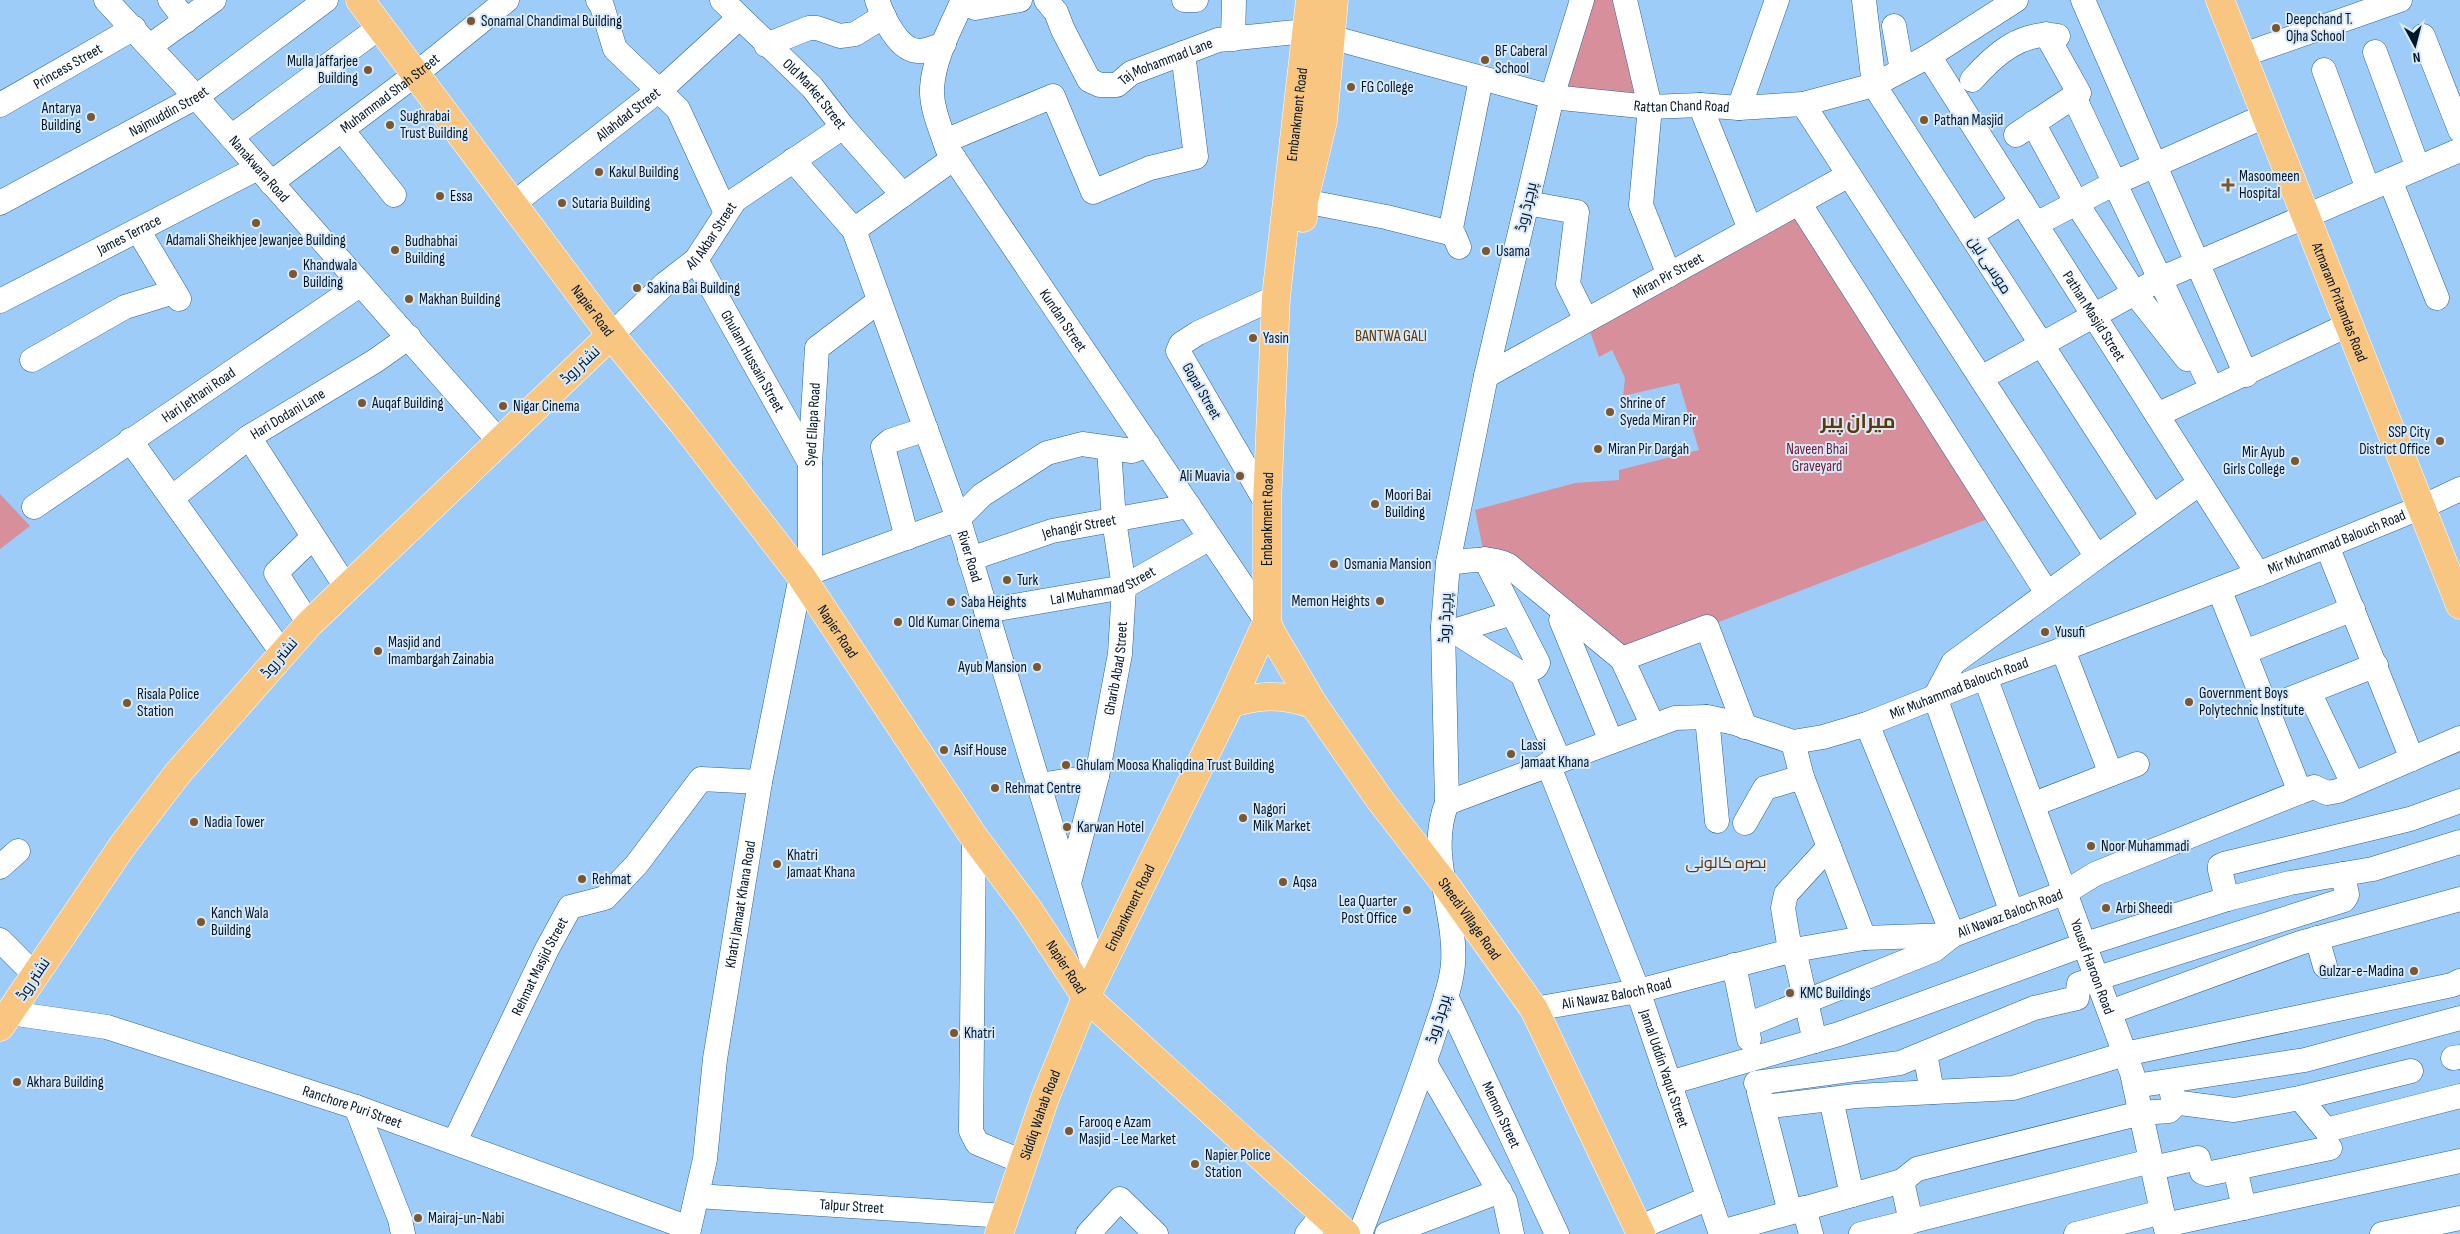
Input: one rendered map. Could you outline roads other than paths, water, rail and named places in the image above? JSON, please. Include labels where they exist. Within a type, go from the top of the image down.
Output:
[{"type":"main road","name":"Napier Road","points":[[360,0],[611,335],[682,422],[801,576],[974,837],[1028,910],[1091,986],[1346,1234]]},
{"type":"main road","name":"Embankment Road","points":[[1091,986],[1269,627],[1277,481],[1304,201],[1323,121],[1318,34],[1310,0]]},
{"type":"main road","name":"Embankment Road","points":[[1269,627],[1268,504],[1276,297],[1318,34],[1334,0]]},
{"type":"main road","name":"Atmaram Pritamdas Road","points":[[2220,0],[2460,605]]},
{"type":"main road","name":"نشتر روڈ","points":[[5,1020],[124,845],[178,773],[309,624],[611,335]]},
{"type":"main road","name":"Sheedi Village Road","points":[[1269,627],[1314,705],[1380,800],[1445,884],[1534,1010],[1640,1231]]},
{"type":"main road","points":[[1230,704],[1255,697],[1277,695],[1295,698],[1314,705]]},
{"type":"main road","name":"Siddiq Wahab Road","points":[[1002,1225],[1045,1098],[1091,986]]},
{"type":"street","name":"Nanakwara Road","points":[[106,0],[196,97],[499,441]]},
{"type":"street","points":[[170,0],[186,21]]},
{"type":"street","name":"Princess Street","points":[[0,105],[142,37],[186,21],[214,0]]},
{"type":"street","name":"Najmuddin Street","points":[[0,203],[196,97],[326,0]]},
{"type":"street","name":"Muhammad Shah Street","points":[[265,176],[342,130],[416,74],[507,0]]},
{"type":"street","points":[[598,0],[602,6],[616,48],[678,109],[726,213]]},
{"type":"street","name":"Old Market Street","points":[[722,0],[812,88],[843,127],[903,195]]},
{"type":"street","points":[[963,1],[975,8],[1020,0]]},
{"type":"street","name":"Taj Mohammad Lane","points":[[1046,0],[1056,12],[1063,30],[1089,80],[1100,86],[1117,85],[1132,73],[1218,40],[1318,34]]},
{"type":"street","points":[[1184,0],[1196,0]]},
{"type":"street","points":[[1233,39],[1234,0]]},
{"type":"street","name":"پرچرڈ روڈ","points":[[1360,1234],[1425,1063],[1446,996],[1453,964],[1439,842],[1442,817],[1447,803],[1448,563],[1486,376],[1552,97],[1582,0]]},
{"type":"street","points":[[1625,0],[1650,107],[1641,205],[1669,274]]},
{"type":"street","points":[[1739,108],[1776,0]]},
{"type":"street","name":"موسی لین","points":[[1864,0],[1874,85],[2153,517]]},
{"type":"street","points":[[2084,0],[2246,375]]},
{"type":"street","points":[[2243,55],[2400,0]]},
{"type":"street","name":"Kundan Street","points":[[963,1],[944,44],[932,88],[935,113],[950,149],[1269,627]]},
{"type":"street","points":[[766,45],[809,28],[813,20],[840,36],[855,34],[880,8],[900,43],[919,51],[944,44]]},
{"type":"street","points":[[1994,8],[2015,41]]},
{"type":"street","name":"Rattan Chand Road","points":[[1318,34],[1552,97],[1650,107],[1700,105],[1739,108],[1803,104],[1874,85],[1929,56],[1994,8]]},
{"type":"street","name":"Allahdad Street","points":[[513,204],[668,83],[739,18]]},
{"type":"street","points":[[1894,26],[1902,70]]},
{"type":"street","points":[[231,138],[380,27]]},
{"type":"street","points":[[1972,80],[2015,41],[2052,35],[2079,94],[2025,129],[2077,204],[2134,292],[2212,390]]},
{"type":"street","points":[[2423,36],[2460,130]]},
{"type":"street","points":[[2375,52],[2418,168]]},
{"type":"street","points":[[854,230],[903,195],[950,149],[1053,96],[1093,192],[1150,168],[1196,157],[1183,53]]},
{"type":"street","name":"Pathan Masjid Street","points":[[1929,56],[2258,574]]},
{"type":"street","points":[[2324,70],[2368,189]]},
{"type":"street","points":[[1304,201],[1386,217],[1455,240],[1481,79]]},
{"type":"street","points":[[2074,97],[2212,390]]},
{"type":"street","points":[[1803,104],[2097,557]]},
{"type":"street","points":[[1700,105],[1750,230]]},
{"type":"street","points":[[2036,224],[2115,183],[2267,115]]},
{"type":"street","name":"Ali Akbar Street","points":[[611,335],[665,284],[696,260],[735,200],[843,127]]},
{"type":"street","points":[[342,130],[394,194]]},
{"type":"street","points":[[1981,378],[2160,279],[2305,215],[2460,150]]},
{"type":"street","name":"River Road","points":[[793,160],[854,230],[926,429],[958,519],[1069,883],[1091,986]]},
{"type":"street","name":"Miran Pir Street","points":[[1486,376],[1849,175]]},
{"type":"street","name":"James Terrace","points":[[0,301],[138,230],[265,176]]},
{"type":"street","points":[[2390,180],[2437,298]]},
{"type":"street","points":[[1971,235],[2022,202]]},
{"type":"street","points":[[1527,203],[1577,212],[1568,284],[1586,320]]},
{"type":"street","points":[[1799,203],[2047,593]]},
{"type":"street","points":[[32,360],[125,307],[164,295],[175,294],[138,230]]},
{"type":"street","name":"Ghulam Hussain Street","points":[[696,260],[810,463]]},
{"type":"street","name":"Hari Jethani Road","points":[[34,507],[361,284]]},
{"type":"street","name":"Gopal Street","points":[[1268,504],[1178,351],[1181,344],[1198,334],[1276,297]]},
{"type":"street","name":"Syed Ellapa Road","points":[[801,576],[810,559],[810,463],[817,348],[879,300]]},
{"type":"street","points":[[2157,415],[2246,375],[2350,324]]},
{"type":"street","name":"Hari Dodani Lane","points":[[173,497],[249,437],[375,361],[409,337]]},
{"type":"street","points":[[908,538],[883,447],[890,441],[926,429]]},
{"type":"street","points":[[249,437],[346,587]]},
{"type":"street","points":[[130,440],[173,497],[283,654]]},
{"type":"street","points":[[801,576],[958,519],[982,495],[1047,453],[1082,444],[1132,451],[1148,445]]},
{"type":"street","name":"Gharib Abad Street","points":[[1069,883],[1097,776],[1120,654],[1124,587],[1114,520],[1109,449]]},
{"type":"street","points":[[2012,913],[1935,697],[1953,663],[2200,483]]},
{"type":"street","name":"Mir Muhammad Balouch Road","points":[[1447,803],[1675,718],[1707,717],[1793,742],[1823,737],[1867,724],[1985,677],[2063,650],[2258,574],[2422,507],[2460,489]]},
{"type":"street","name":"Jehangir Street","points":[[970,559],[1052,531],[1189,506]]},
{"type":"street","points":[[309,624],[276,573],[313,537]]},
{"type":"street","name":"Lal Muhammad Street","points":[[986,611],[1124,587],[1210,538]]},
{"type":"street","points":[[2327,546],[2412,758]]},
{"type":"street","points":[[1449,629],[1522,674],[1536,667],[1538,663],[1485,559]]},
{"type":"street","points":[[1448,563],[1485,559],[1497,560],[1508,565],[1622,659],[1653,726]]},
{"type":"street","name":"Khatri Jamaat Khana Road","points":[[686,1232],[697,1196],[705,1159],[715,1059],[760,782],[801,576]]},
{"type":"street","points":[[2220,589],[2300,792]]},
{"type":"street","points":[[2244,652],[2353,609]]},
{"type":"street","points":[[1564,612],[1561,620],[1611,741]]},
{"type":"street","points":[[1449,629],[1512,614]]},
{"type":"street","points":[[1622,659],[1707,627],[1745,727]]},
{"type":"street","points":[[2063,650],[2111,774]]},
{"type":"street","points":[[2267,708],[2376,665]]},
{"type":"street","name":"Jamal Uddin Yaqut Street","points":[[1522,674],[1638,990],[1721,1233]]},
{"type":"street","name":"Yousuf Haroon Road","points":[[1985,677],[2086,944],[2125,1054],[2135,1086],[2165,1224]]},
{"type":"street","points":[[2309,692],[2353,784]]},
{"type":"street","points":[[1707,717],[1717,821]]},
{"type":"street","points":[[1747,1025],[1934,950],[1953,935],[1867,724]]},
{"type":"street","name":"Ali Nawaz Baloch Road","points":[[1534,1010],[1638,990],[1792,950],[1864,938],[1953,935],[2066,892],[2096,874],[2300,792],[2314,787],[2327,794],[2460,738]]},
{"type":"street","points":[[1793,742],[1802,777],[1864,938]]},
{"type":"street","points":[[2034,804],[2137,764]]},
{"type":"street","points":[[1039,785],[1097,776]]},
{"type":"street","points":[[1744,823],[1765,788],[1802,777]]},
{"type":"street","name":"Rehmat Masjid Street","points":[[455,1141],[547,949],[570,907],[605,898],[636,864],[701,779],[760,782]]},
{"type":"street","points":[[2227,899],[2220,866],[2410,820],[2460,801]]},
{"type":"street","points":[[974,837],[971,1130],[978,1143],[1023,1162]]},
{"type":"street","points":[[1669,1083],[1815,1041],[2086,944],[2227,899],[2290,883],[2373,869],[2460,842]]},
{"type":"street","points":[[1815,1041],[1792,950],[1783,902],[1786,894],[1829,847]]},
{"type":"street","points":[[2283,850],[2290,883]]},
{"type":"street","points":[[0,867],[18,851]]},
{"type":"street","points":[[1756,1083],[1893,1064],[1924,1053],[2034,1008],[2077,998],[2079,984],[2098,977],[2344,900],[2347,895],[2343,874]]},
{"type":"street","points":[[2110,1012],[2317,938],[2460,899]]},
{"type":"street","points":[[2317,938],[2325,966]]},
{"type":"street","points":[[0,940],[35,975]]},
{"type":"street","points":[[1734,965],[1747,1025],[1756,1083],[1797,1210],[1810,1234]]},
{"type":"street","points":[[1763,1107],[1830,1099],[2013,1088],[2125,1054],[2442,987],[2460,981]]},
{"type":"street","name":"Memon Street","points":[[1446,996],[1557,1234]]},
{"type":"street","points":[[2172,1092],[2305,1060],[2460,1018]]},
{"type":"street","name":"Ranchore Puri Street","points":[[5,1020],[107,1027],[455,1141],[686,1232]]},
{"type":"street","points":[[1924,1053],[1932,1092]]},
{"type":"street","points":[[2305,1060],[2306,1096],[2328,1139],[2339,1188]]},
{"type":"street","points":[[1425,1063],[1503,1196],[1512,1234]]},
{"type":"street","points":[[1893,1064],[1899,1094]]},
{"type":"street","points":[[2135,1086],[2172,1092],[2234,1110],[2306,1096],[2411,1071]]},
{"type":"street","points":[[1721,1233],[1902,1181],[1917,1168],[2141,1113],[2169,1111],[2174,1106],[2172,1092]]},
{"type":"street","points":[[1861,1234],[2152,1165],[2197,1158],[2204,1174],[2235,1168],[2460,1096]]},
{"type":"street","points":[[1830,1099],[1852,1195]]},
{"type":"street","points":[[356,1107],[400,1219],[403,1234]]},
{"type":"street","points":[[2076,1234],[2165,1224],[2460,1161]]},
{"type":"street","points":[[2235,1168],[2244,1208]]},
{"type":"street","points":[[1902,1181],[1911,1222]]},
{"type":"street","points":[[1387,1234],[1534,1185]]},
{"type":"street","name":"Talpur Street","points":[[697,1196],[1002,1225]]},
{"type":"street","points":[[1640,1231],[1709,1198]]},
{"type":"street","points":[[1088,1234],[1120,1199],[1156,1234]]},
{"type":"street","points":[[1307,1234],[1324,1213]]},
{"type":"street","points":[[2382,1234],[2460,1218]]},
{"type":"place","name":"Sonamal Chandimal Building","points":[[471,21]]},
{"type":"place","name":"Deepchand T. Ojha School","points":[[2276,28]]},
{"type":"place","name":"BF Caberal School","points":[[1485,60]]},
{"type":"place","name":"Mulla Jaffarjee Building","points":[[368,70]]},
{"type":"place","name":"FG College","points":[[1351,87]]},
{"type":"place","name":"Antarya Building","points":[[91,117]]},
{"type":"place","name":"Pathan Masjid","points":[[1924,120]]},
{"type":"place","name":"Sughrabai Trust Building","points":[[390,125]]},
{"type":"place","name":"Kakul Building","points":[[599,172]]},
{"type":"place","name":"Masoomeen Hospital","points":[[2228,185]]},
{"type":"place","name":"Essa","points":[[440,196]]},
{"type":"place","name":"Sutaria Building","points":[[562,203]]},
{"type":"place","name":"Adamali Sheikhjee Jewanjee Building","points":[[256,223]]},
{"type":"place","name":"Budhabhai Building","points":[[395,250]]},
{"type":"place","name":"Usama","points":[[1486,251]]},
{"type":"place","name":"Khandwala Building","points":[[293,274]]},
{"type":"place","name":"Sakina Bai Building","points":[[637,288]]},
{"type":"place","name":"Makhan Building","points":[[409,299]]},
{"type":"place","name":"Yasin","points":[[1253,338]]},
{"type":"place","name":"Auqaf Building","points":[[362,403]]},
{"type":"place","name":"Nigar Cinema","points":[[503,406]]},
{"type":"place","name":"Shrine of Syeda Miran Pir","points":[[1610,412]]},
{"type":"place","name":"SSP City District Office","points":[[2440,441]]},
{"type":"place","name":"Miran Pir Dargah","points":[[1598,449]]},
{"type":"place","name":"Mir Ayub Girls College","points":[[2295,461]]},
{"type":"place","name":"Ali Muavia","points":[[1240,476]]},
{"type":"place","name":"Moori Bai Building","points":[[1375,504]]},
{"type":"place","name":"Osmania Mansion","points":[[1334,564]]},
{"type":"place","name":"Turk","points":[[1007,580]]},
{"type":"place","name":"Memon Heights","points":[[1380,601]]},
{"type":"place","name":"Saba Heights","points":[[951,602]]},
{"type":"place","name":"Old Kumar Cinema","points":[[898,622]]},
{"type":"place","name":"Yusufi","points":[[2045,632]]},
{"type":"place","name":"Masjid and Imambargah Zainabia","points":[[378,651]]},
{"type":"place","name":"Ayub Mansion","points":[[1037,667]]},
{"type":"place","name":"Government Boys Polytechnic Institute","points":[[2189,702]]},
{"type":"place","name":"Risala Police Station","points":[[127,703]]},
{"type":"place","name":"Asif House","points":[[944,750]]},
{"type":"place","name":"Lassi Jamaat Khana","points":[[1511,754]]},
{"type":"place","name":"Ghulam Moosa Khaliqdina Trust Building","points":[[1066,765]]},
{"type":"place","name":"Rehmat Centre","points":[[995,788]]},
{"type":"place","name":"Nagori Milk Market","points":[[1243,818]]},
{"type":"place","name":"Nadia Tower","points":[[194,822]]},
{"type":"place","name":"Karwan Hotel","points":[[1067,827]]},
{"type":"place","name":"Noor Muhammadi","points":[[2091,846]]},
{"type":"place","name":"Khatri Jamaat Khana","points":[[777,864]]},
{"type":"place","name":"Rehmat","points":[[582,879]]},
{"type":"place","name":"Aqsa","points":[[1283,882]]},
{"type":"place","name":"Arbi Sheedi","points":[[2106,908]]},
{"type":"place","name":"Lea Quarter Post Office","points":[[1407,910]]},
{"type":"place","name":"Kanch Wala Building","points":[[201,922]]},
{"type":"place","name":"Gulzar-e-Madina","points":[[2414,971]]},
{"type":"place","name":"KMC Buildings","points":[[1790,993]]},
{"type":"place","name":"Khatri","points":[[954,1033]]},
{"type":"place","name":"Akhara Building","points":[[17,1082]]},
{"type":"place","name":"Farooq e Azam Masjid - Lee Market","points":[[1069,1131]]},
{"type":"place","name":"Napier Police Station","points":[[1195,1164]]},
{"type":"place","name":"Mairaj-un-Nabi","points":[[418,1218]]},
{"type":"district","name":"BANTWA GALI","points":[[1391,335]]},
{"type":"district","name":"میران پیر","points":[[1858,421]]},
{"type":"district","name":"بصرہ کالونی","points":[[1726,862]]},
{"type":"park label","name":"Naveen Bhai Graveyard","points":[[1817,458]]}]
